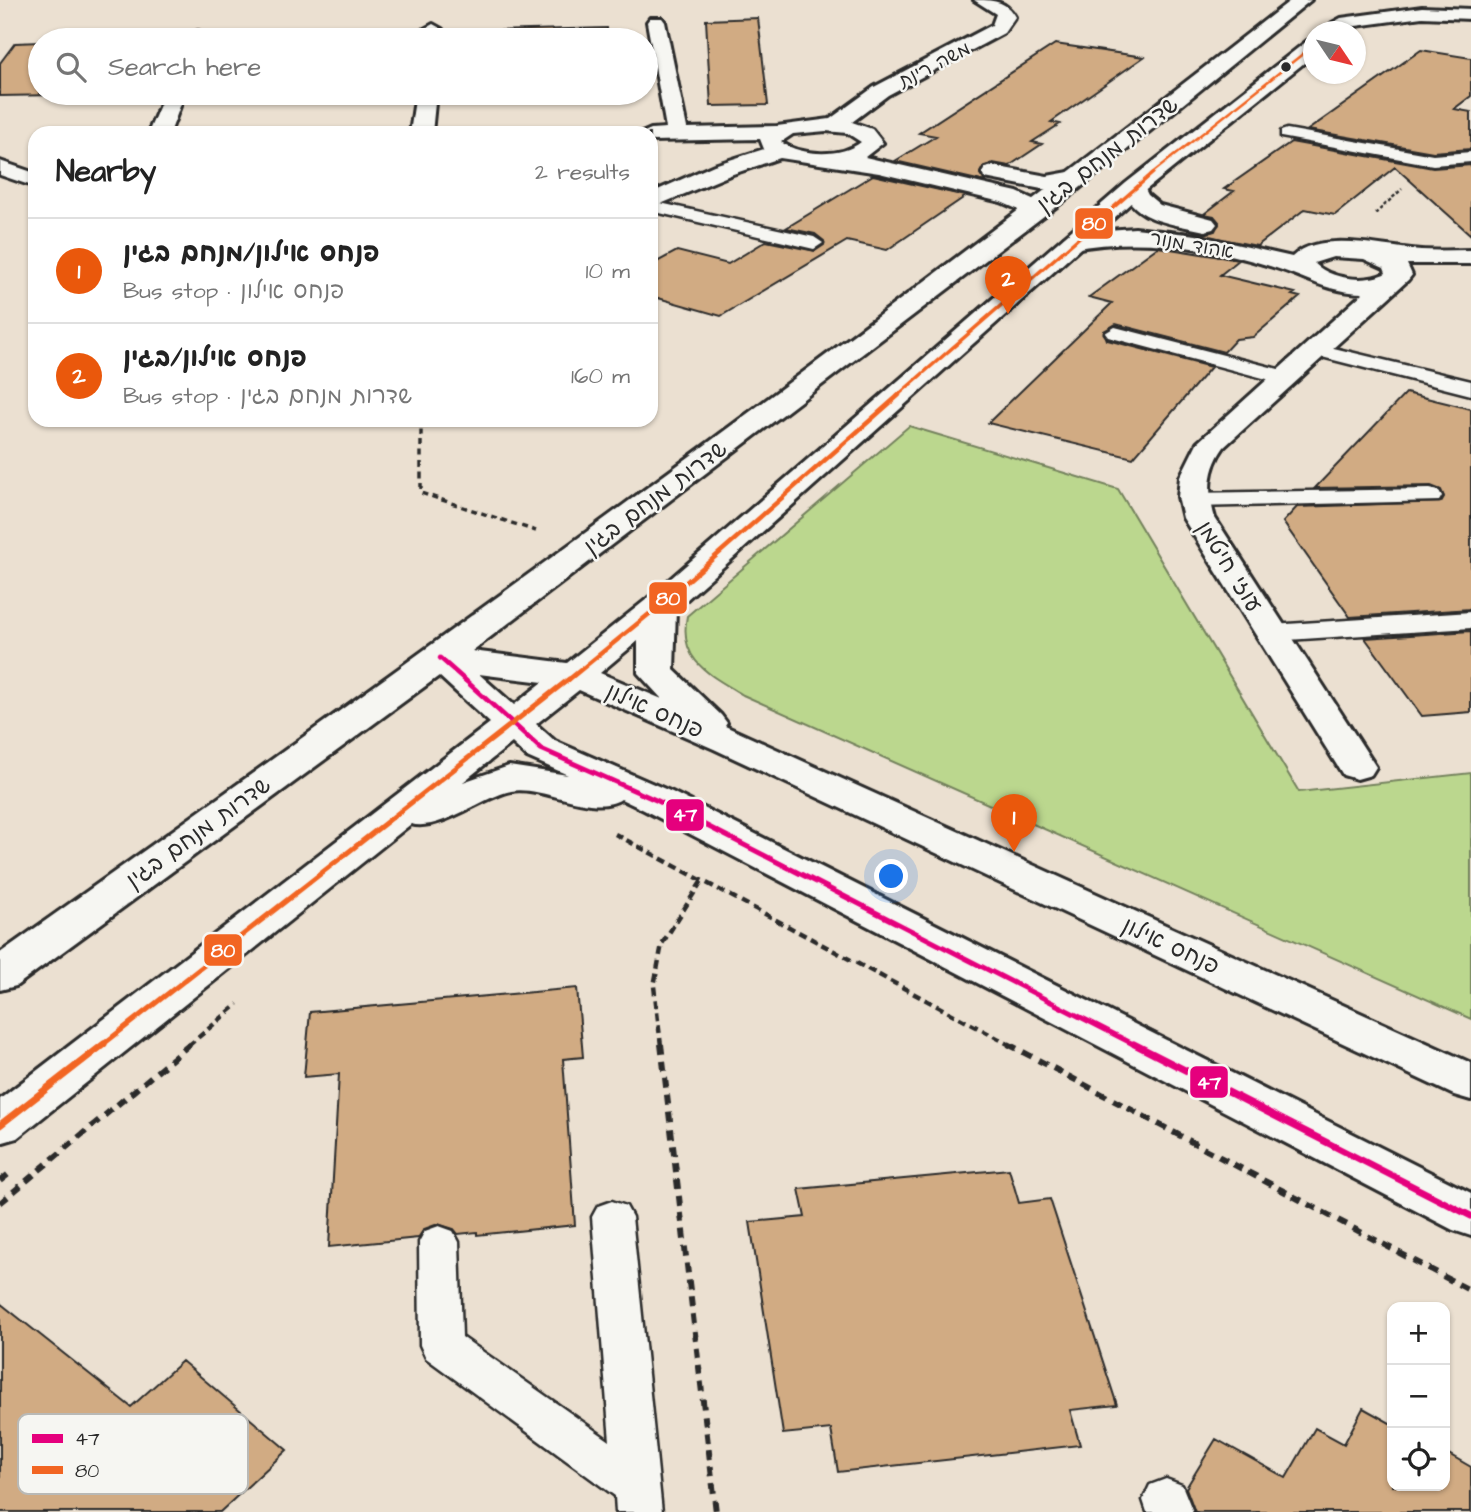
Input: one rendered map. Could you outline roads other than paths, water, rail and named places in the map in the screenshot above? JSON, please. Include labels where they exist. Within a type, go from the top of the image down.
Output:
[{"type":"street","name":"משה רינת","points":[[834,125],[881,91],[998,29],[1006,17],[1003,11],[983,0]]},
{"type":"street","points":[[1343,21],[1370,0]]},
{"type":"street","points":[[1405,0],[1471,13]]},
{"type":"street","name":"שדרות מנחם בגין","points":[[0,975],[440,658],[1080,177],[1298,1]]},
{"type":"street","points":[[1366,22],[1422,12],[1471,13]]},
{"type":"street","points":[[656,22],[657,28]]},
{"type":"street","points":[[658,32],[678,134]]},
{"type":"street","name":"שדרות מנחם בגין","points":[[0,1125],[382,829],[659,606],[1134,188],[1303,54]]},
{"type":"street","points":[[162,126],[170,105]]},
{"type":"street","points":[[422,126],[424,105]]},
{"type":"street","points":[[658,200],[722,170],[803,126],[834,125],[860,131],[872,141],[894,151],[1031,181],[1062,182],[1080,177]]},
{"type":"street","points":[[658,135],[779,141],[824,158],[879,166],[1009,197],[1027,205],[1031,214]]},
{"type":"street","points":[[824,158],[859,153],[871,146],[872,141]]},
{"type":"street","points":[[0,168],[28,175]]},
{"type":"street","name":"אהוד מנור","points":[[1134,188],[1140,201],[1167,214],[1273,239],[1424,258],[1471,258]]},
{"type":"street","name":"אהוד מנור","points":[[1073,242],[1111,236],[1165,237],[1274,259],[1317,277],[1364,286],[1423,267],[1471,258]]},
{"type":"street","points":[[1349,322],[1346,295],[1301,265],[1304,257],[1318,251],[1348,250],[1391,261],[1397,267],[1396,277]]},
{"type":"street","name":"עוזי חיטמן","points":[[1357,767],[1199,517],[1193,500],[1194,476],[1208,447],[1396,277]]},
{"type":"street","points":[[659,606],[654,657],[656,673],[727,741]]},
{"type":"street","points":[[440,658],[510,725],[541,749],[658,801],[1471,1216]]},
{"type":"street","name":"פנחס אילון","points":[[440,658],[575,675],[727,741],[1471,1083]]},
{"type":"street","points":[[382,829],[509,778],[658,801]]},
{"type":"lane","points":[[1291,130],[1467,157],[1433,160],[1291,130]]},
{"type":"lane","points":[[658,205],[814,243]]},
{"type":"lane","points":[[1115,333],[1286,378]]},
{"type":"lane","points":[[1317,350],[1471,388]]},
{"type":"lane","points":[[1193,500],[1430,496]]},
{"type":"lane","points":[[1272,633],[1471,620]]},
{"type":"lane","points":[[612,1217],[638,1499]]},
{"type":"lane","points":[[439,1242],[441,1345],[638,1499]]},
{"type":"place","name":"פנחס אילון/בגין","points":[[1008,314]]},
{"type":"place","name":"פנחס אילון/מנחם בגין","points":[[1014,852]]}]
